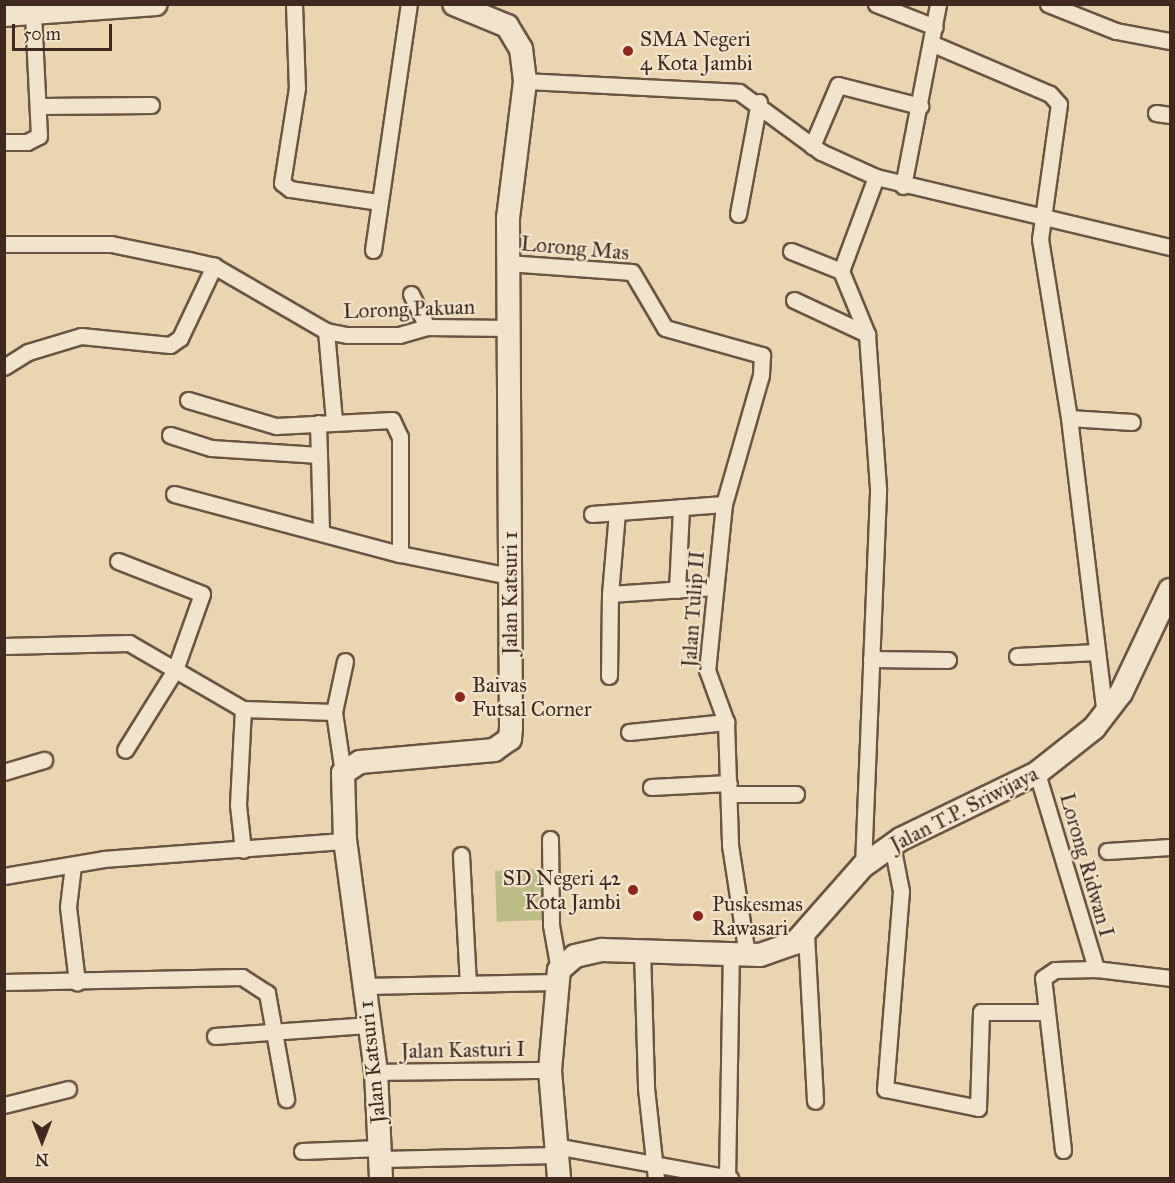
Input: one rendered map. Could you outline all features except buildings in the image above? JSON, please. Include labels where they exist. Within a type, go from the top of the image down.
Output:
[{"type":"street","points":[[4,15],[156,4]]},
{"type":"street","points":[[294,4],[297,88],[282,183],[290,189],[379,202]]},
{"type":"street","points":[[373,250],[409,4]]},
{"type":"street","points":[[876,4],[935,27]]},
{"type":"street","points":[[903,186],[933,44],[938,4]]},
{"type":"street","points":[[1048,4],[1116,31],[1170,41]]},
{"type":"street","name":"Jalan Katsuri 1","points":[[381,1162],[376,1072],[345,841],[343,773],[360,762],[494,750],[510,739],[510,328],[507,263],[525,81],[520,49],[507,26],[458,5]]},
{"type":"street","points":[[4,142],[34,140],[40,106],[33,96],[33,14]]},
{"type":"street","points":[[933,44],[1057,99],[1041,218],[1069,418],[1105,715]]},
{"type":"street","points":[[525,81],[724,90],[759,102],[812,146],[876,177],[903,186],[1170,247]]},
{"type":"street","points":[[812,146],[838,85],[920,105]]},
{"type":"street","points":[[738,214],[759,102]]},
{"type":"street","points":[[40,106],[151,105]]},
{"type":"street","points":[[862,866],[878,488],[867,334],[841,271],[876,177]]},
{"type":"street","name":"Lorong Pakuan","points":[[4,244],[119,244],[214,266],[326,332],[371,336],[427,327],[510,328]]},
{"type":"street","points":[[791,251],[841,271]]},
{"type":"street","name":"Lorong Mas","points":[[507,263],[632,272],[662,325],[759,353],[761,375]]},
{"type":"street","points":[[4,367],[28,352],[81,336],[170,345],[180,338],[214,266]]},
{"type":"street","points":[[411,294],[427,327]]},
{"type":"street","points":[[794,300],[867,334]]},
{"type":"street","points":[[321,533],[319,455],[326,421],[326,332]]},
{"type":"street","name":"Jalan Tulip II","points":[[728,1178],[739,955],[730,845],[726,722],[707,670],[724,504],[761,375]]},
{"type":"street","points":[[188,400],[257,423],[386,418],[399,428],[400,554]]},
{"type":"street","points":[[1069,418],[1132,422]]},
{"type":"street","points":[[170,435],[211,448],[319,455]]},
{"type":"street","points":[[174,494],[400,554],[509,576]]},
{"type":"street","points":[[592,514],[724,504]]},
{"type":"street","points":[[677,590],[681,507]]},
{"type":"street","points":[[609,676],[610,594],[617,512]]},
{"type":"street","points":[[118,561],[202,594],[175,670],[125,750]]},
{"type":"street","points":[[610,594],[714,587]]},
{"type":"street","name":"Jalan T.P. Sriwijaya","points":[[557,976],[586,952],[642,950],[739,955],[782,950],[806,934],[862,866],[892,845],[1037,773],[1105,715],[1169,593]]},
{"type":"street","points":[[4,646],[129,643],[243,709],[334,712]]},
{"type":"street","points":[[1017,656],[1096,652]]},
{"type":"street","points":[[872,658],[948,660]]},
{"type":"street","points":[[343,773],[334,712],[345,661]]},
{"type":"street","points":[[243,709],[238,806],[243,849]]},
{"type":"street","points":[[629,732],[726,722]]},
{"type":"street","points":[[4,772],[44,760]]},
{"type":"street","name":"Lorong Ridwan I","points":[[1037,773],[1095,969]]},
{"type":"street","points":[[651,787],[796,794]]},
{"type":"street","points":[[550,839],[551,925],[557,976],[550,1070],[559,1179]]},
{"type":"street","points":[[4,876],[73,865],[345,841]]},
{"type":"street","points":[[892,845],[901,891],[885,1089],[978,1108],[981,1012],[1045,1012]]},
{"type":"street","points":[[1107,851],[1170,848]]},
{"type":"street","points":[[461,855],[468,984]]},
{"type":"street","points":[[73,865],[68,907],[77,982]]},
{"type":"street","points":[[806,934],[815,1101]]},
{"type":"street","points":[[642,950],[655,1172]]},
{"type":"street","points":[[1063,1150],[1045,1012],[1047,973],[1095,969],[1170,978]]},
{"type":"street","points":[[364,986],[468,984],[557,976]]},
{"type":"street","points":[[4,982],[242,977],[267,993],[286,1099]]},
{"type":"street","points":[[215,1036],[276,1034],[369,1024]]},
{"type":"street","name":"Jalan Kasturi I","points":[[376,1072],[550,1070]]},
{"type":"street","points":[[4,1105],[68,1089]]},
{"type":"street","points":[[302,1151],[381,1162],[555,1150],[655,1172],[728,1178]]},
{"type":"green space","points":[[543,869],[545,920],[497,922],[495,871]]},
{"type":"place","name":"SMA Negeri 4 Kota Jambi","points":[[628,51]]},
{"type":"place","name":"Baivas Futsal Corner","points":[[460,697]]},
{"type":"place","name":"SD Negeri 42 Kota Jambi","points":[[633,890]]},
{"type":"place","name":"Puskesmas Rawasari","points":[[698,916]]}]
